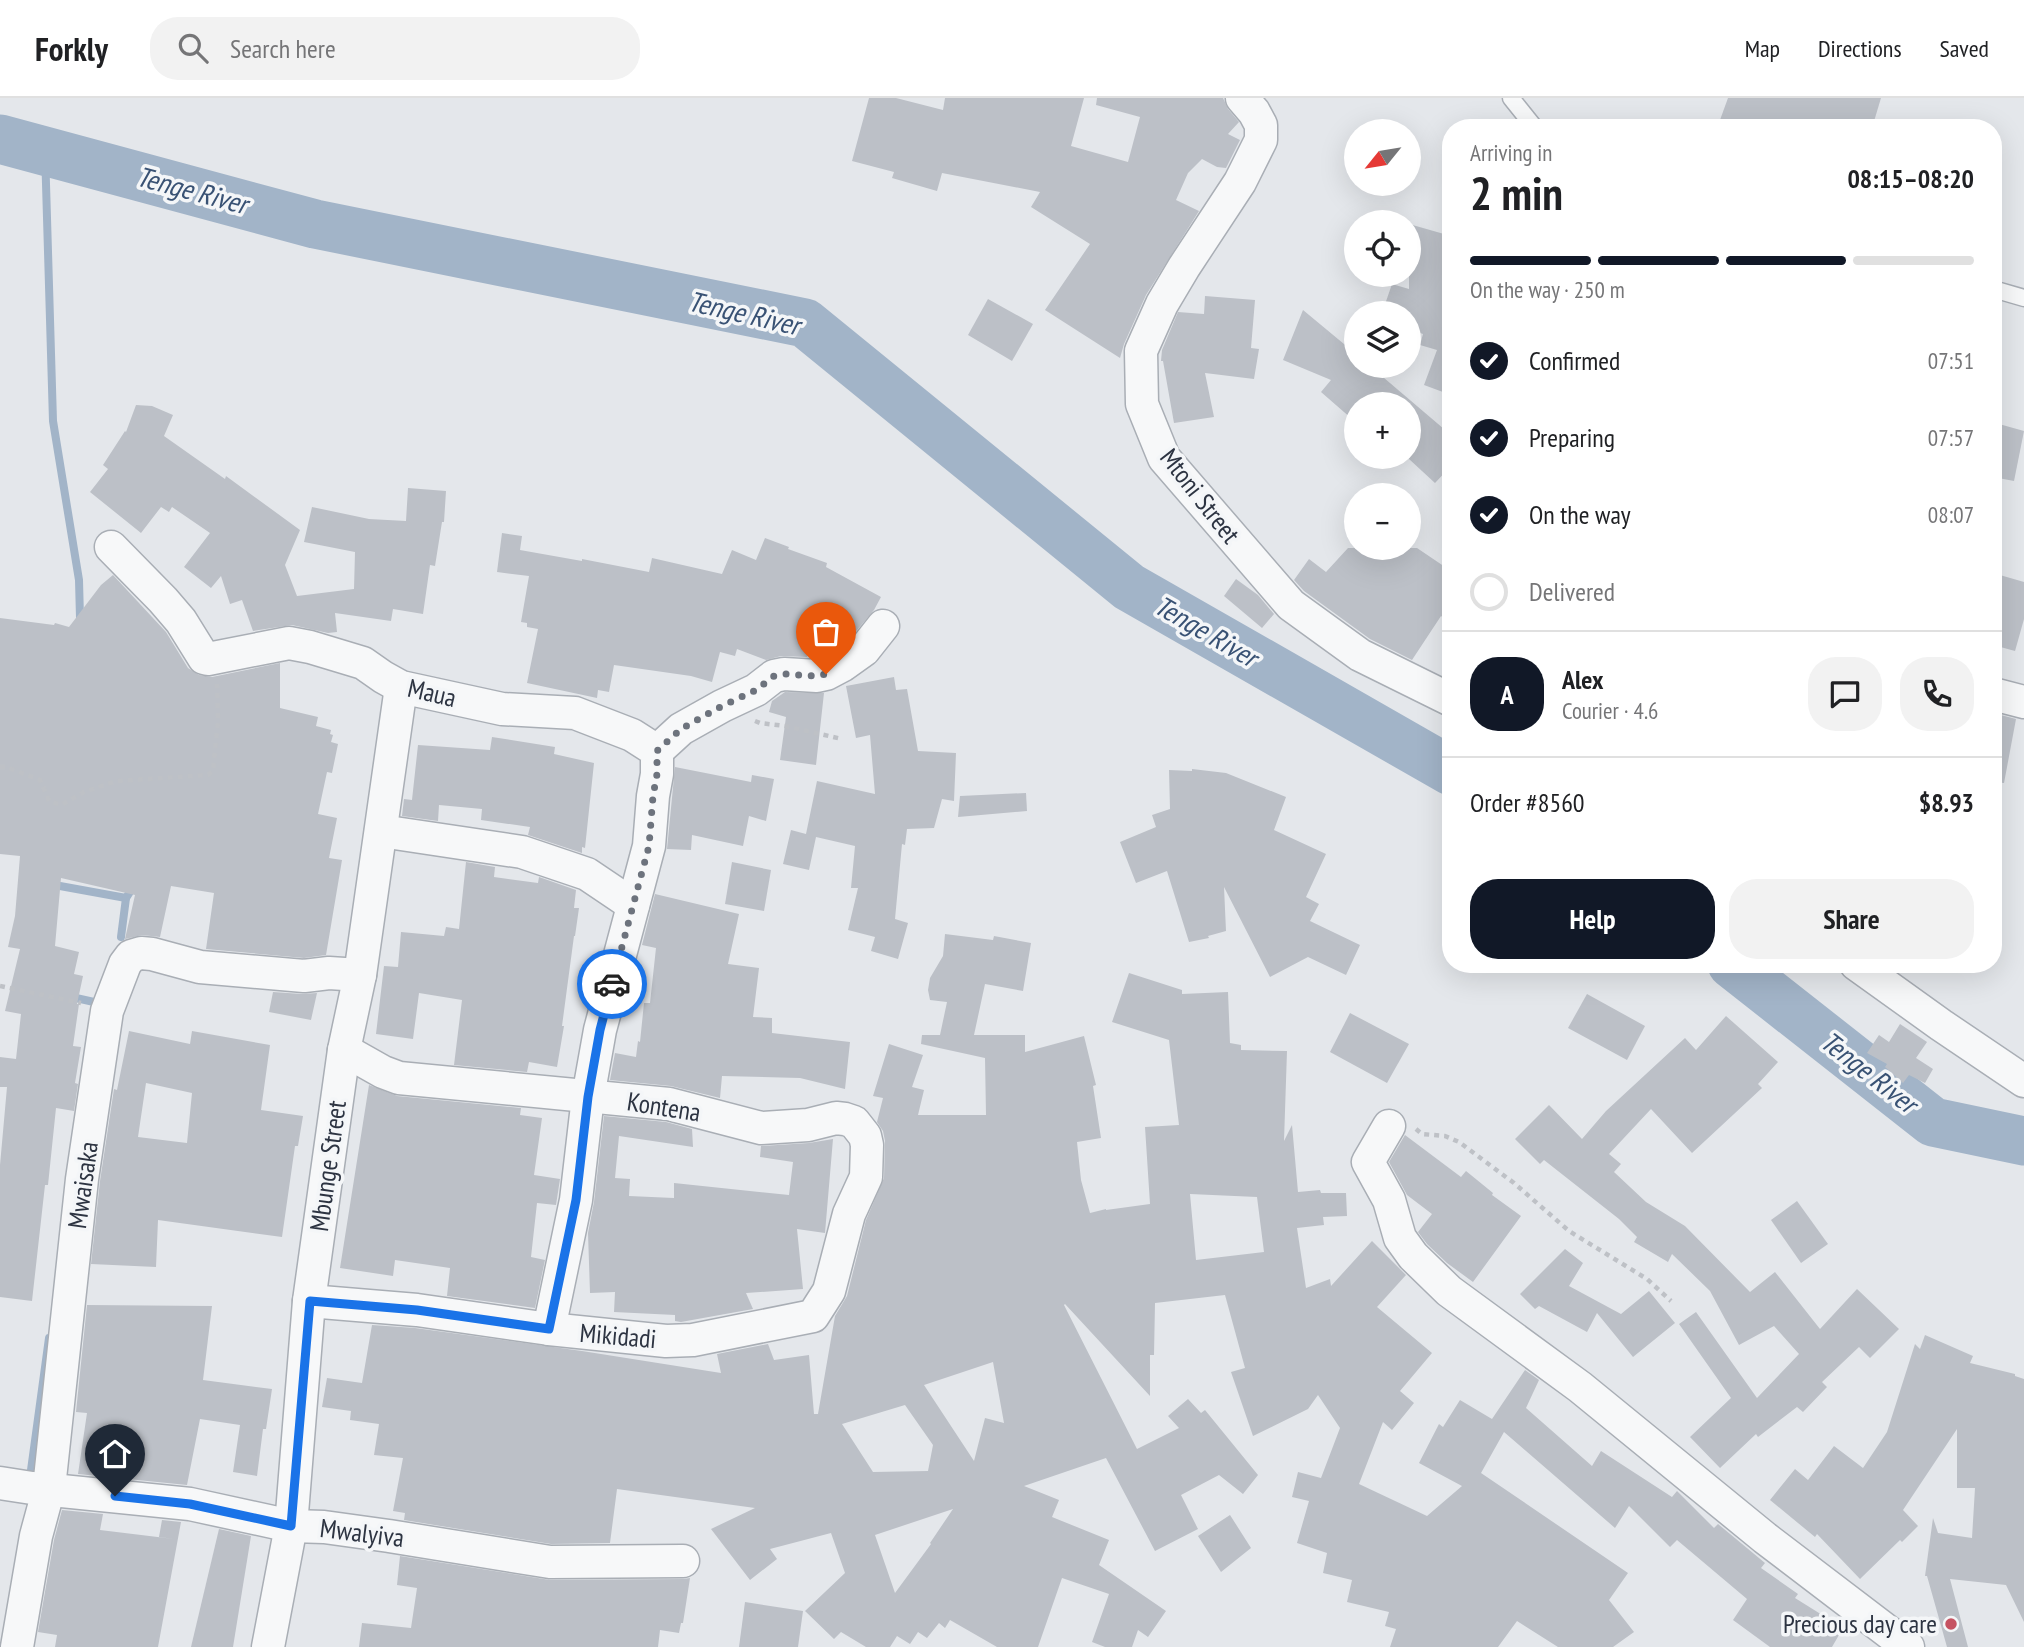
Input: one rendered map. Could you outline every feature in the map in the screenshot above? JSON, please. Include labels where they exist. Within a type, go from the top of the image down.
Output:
[{"type":"street","name":"Mtoni Street","points":[[1242,98],[1261,125],[1261,141],[1240,182],[1162,304],[1141,351],[1142,404],[1164,458],[1291,606],[1360,655],[1442,696]]},
{"type":"street","points":[[111,547],[163,600],[181,621],[202,656],[208,659]]},
{"type":"street","points":[[549,1329],[576,1200],[588,1097],[600,1030],[649,846],[657,751],[681,729],[756,690],[774,676],[826,674],[864,650],[883,626]]},
{"type":"street","name":"Maua","points":[[208,659],[289,643],[310,647],[363,663],[401,687],[502,709],[575,713],[632,735],[657,751]]},
{"type":"street","name":"Mbunge Street","points":[[268,1647],[291,1526],[310,1301],[344,1050],[360,975],[401,687]]},
{"type":"street","points":[[2002,696],[2024,702]]},
{"type":"street","points":[[381,831],[522,852],[587,874],[633,905]]},
{"type":"street","name":"Mwaisaka","points":[[17,1647],[36,1536],[49,1488],[82,1179],[107,1011],[125,964],[131,956],[141,953],[200,967],[304,976],[329,973],[360,975]]},
{"type":"street","points":[[1868,973],[1941,1026],[2024,1081]]},
{"type":"street","name":"Kontena","points":[[344,1050],[399,1078],[669,1104],[761,1128],[808,1125],[836,1118],[854,1122],[865,1136],[867,1145],[866,1177],[849,1214],[828,1292]]},
{"type":"street","points":[[1389,1126],[1368,1161],[1389,1200],[1400,1238],[1413,1256],[1449,1291],[1580,1387],[1765,1538],[1908,1647]]},
{"type":"street","name":"Mikidadi","points":[[310,1301],[417,1310],[621,1338],[666,1341],[693,1340],[813,1315],[828,1292]]},
{"type":"street","name":"Mwalyiva","points":[[0,1483],[190,1504],[291,1526],[324,1527],[390,1536],[550,1562],[683,1561]]},
{"type":"lane","points":[[1511,98],[1528,119]]},
{"type":"lane","points":[[2002,292],[2024,298]]},
{"type":"path","points":[[0,767],[40,780],[49,801],[61,805],[84,792],[116,781],[208,775],[213,772],[218,721],[218,685],[208,659]]},
{"type":"path","points":[[722,706],[760,723],[842,739]]},
{"type":"path","points":[[0,986],[72,1000],[107,1011]]},
{"type":"path","points":[[1389,1126],[1402,1116],[1422,1134],[1445,1136],[1459,1142],[1514,1183],[1569,1231],[1647,1279],[1671,1301]]},
{"type":"building","points":[[869,98],[896,98],[943,110],[945,98],[1084,98],[1071,146],[1128,162],[1140,117],[1096,105],[1097,98],[1223,98],[1239,122],[1228,134],[1240,140],[1226,168],[1217,167],[1202,159],[1188,173],[1176,200],[1199,211],[1146,295],[1120,358],[1045,310],[1090,244],[1031,207],[1040,192],[942,173],[937,191],[892,178],[894,172],[852,161]]},
{"type":"building","points":[[1728,98],[1881,98],[1875,119],[1720,119]]},
{"type":"building","points":[[1421,227],[1442,233],[1442,392],[1424,385],[1437,350],[1421,345],[1421,301],[1386,301],[1391,287],[1421,287]]},
{"type":"building","points":[[1205,296],[1255,300],[1251,348],[1259,349],[1254,379],[1205,373],[1214,417],[1174,423],[1161,361],[1162,350],[1178,312],[1204,314]]},
{"type":"building","points":[[988,299],[1033,324],[1012,361],[968,335]]},
{"type":"building","points":[[1303,310],[1344,344],[1344,378],[1384,378],[1401,392],[1344,392],[1344,412],[1321,392],[1331,380],[1283,360]]},
{"type":"building","points":[[136,405],[152,406],[173,415],[164,436],[225,479],[226,476],[300,530],[285,565],[297,596],[354,589],[355,552],[304,542],[312,507],[369,519],[406,521],[408,488],[446,491],[444,522],[435,566],[430,565],[423,614],[393,609],[391,621],[335,613],[337,632],[328,633],[292,625],[253,631],[242,600],[230,604],[221,576],[211,588],[184,567],[210,533],[172,507],[169,512],[161,507],[141,533],[90,492],[108,469],[103,465],[126,432]]},
{"type":"building","points":[[1421,409],[1442,427],[1442,476],[1435,483],[1420,469]]},
{"type":"building","points":[[2002,425],[2024,431],[2014,481],[2002,479]]},
{"type":"building","points":[[502,533],[522,536],[520,550],[649,572],[652,558],[722,574],[732,550],[756,560],[765,538],[827,563],[826,567],[881,597],[874,610],[852,636],[834,626],[833,621],[832,625],[823,620],[807,657],[781,656],[766,660],[737,649],[735,656],[720,652],[712,682],[691,676],[614,665],[609,692],[598,690],[597,698],[527,683],[538,629],[527,627],[527,623],[521,622],[529,576],[497,572]]},
{"type":"building","points":[[1421,551],[1442,565],[1442,617],[1412,660],[1370,639],[1304,591],[1294,580],[1309,559],[1326,572],[1344,552],[1344,560],[1421,560]]},
{"type":"building","points":[[113,575],[166,632],[188,668],[199,675],[212,677],[280,663],[280,708],[318,717],[316,726],[331,730],[331,742],[338,744],[332,773],[327,772],[318,814],[337,818],[329,858],[342,860],[326,955],[304,958],[206,949],[214,893],[171,886],[160,937],[142,935],[125,939],[135,895],[61,878],[55,946],[79,952],[74,974],[83,976],[73,1046],[81,1047],[75,1083],[78,1084],[74,1111],[56,1108],[32,1301],[0,1297],[0,1165],[7,1087],[0,1087],[0,1057],[16,1059],[21,1014],[5,1011],[20,949],[8,947],[15,916],[20,856],[0,854],[0,618],[55,623],[69,627],[101,585]]},
{"type":"building","points":[[2002,576],[2024,582],[2024,619],[2015,651],[2002,647]]},
{"type":"building","points":[[1236,579],[1258,595],[1274,614],[1262,628],[1224,596]]},
{"type":"building","points":[[894,677],[896,690],[907,689],[918,751],[956,753],[954,801],[942,799],[934,828],[907,829],[905,845],[902,844],[895,919],[908,923],[898,959],[871,951],[875,937],[848,930],[858,888],[851,888],[855,846],[816,837],[809,870],[783,864],[791,830],[806,834],[817,781],[875,794],[870,735],[856,738],[846,686]]},
{"type":"building","points":[[785,692],[824,693],[816,765],[780,760],[786,717],[769,712],[772,701]]},
{"type":"building","points":[[2002,715],[2016,719],[2002,783]]},
{"type":"building","points":[[492,737],[555,747],[554,754],[594,763],[585,848],[582,847],[582,853],[528,835],[530,827],[481,820],[482,809],[439,805],[438,821],[402,816],[404,799],[412,800],[418,745],[490,750]]},
{"type":"building","points":[[675,767],[751,782],[752,775],[774,779],[766,821],[749,816],[743,846],[692,835],[691,850],[667,849]]},
{"type":"building","points":[[1192,769],[1226,773],[1286,797],[1274,830],[1326,854],[1306,897],[1319,904],[1310,921],[1360,945],[1346,975],[1308,957],[1270,977],[1224,887],[1226,931],[1189,942],[1167,871],[1136,883],[1120,842],[1156,827],[1152,815],[1170,809],[1169,770]]},
{"type":"building","points":[[1026,793],[1027,811],[958,817],[960,796]]},
{"type":"building","points":[[466,862],[495,867],[494,877],[538,883],[539,877],[576,890],[574,908],[579,908],[557,1067],[529,1062],[527,1072],[454,1065],[462,1000],[419,993],[413,1039],[376,1034],[384,966],[398,967],[401,932],[444,936],[446,927],[459,929]]},
{"type":"building","points":[[732,862],[771,870],[764,911],[725,904]]},
{"type":"building","points":[[655,894],[739,914],[728,964],[759,968],[753,1017],[772,1018],[772,1033],[850,1042],[845,1089],[800,1078],[722,1076],[720,1098],[671,1086],[610,1080],[615,1053],[636,1057],[644,1003],[650,1003],[656,948],[642,945]]},
{"type":"building","points":[[945,934],[993,940],[994,936],[1031,943],[1023,991],[985,984],[974,1035],[1025,1035],[1025,1052],[1084,1036],[1096,1085],[1093,1086],[1101,1138],[1077,1142],[1081,1180],[1090,1213],[1150,1204],[1145,1127],[1179,1125],[1169,1040],[1112,1022],[1129,973],[1182,990],[1182,994],[1228,992],[1230,1043],[1241,1045],[1241,1050],[1287,1051],[1284,1141],[1292,1125],[1298,1192],[1320,1190],[1321,1193],[1346,1193],[1347,1216],[1323,1217],[1324,1225],[1297,1228],[1306,1288],[1330,1279],[1331,1286],[1372,1241],[1406,1275],[1377,1307],[1432,1353],[1400,1391],[1414,1403],[1392,1430],[1383,1422],[1359,1484],[1427,1516],[1462,1486],[1419,1463],[1439,1424],[1443,1427],[1460,1400],[1492,1419],[1525,1370],[1539,1380],[1526,1408],[1592,1466],[1601,1451],[1672,1497],[1677,1491],[1714,1528],[1718,1524],[1765,1563],[1761,1568],[1798,1594],[1795,1598],[1843,1628],[1832,1647],[1770,1647],[1733,1620],[1747,1599],[1677,1540],[1670,1547],[1629,1506],[1615,1528],[1504,1432],[1481,1473],[1628,1573],[1609,1600],[1634,1632],[1613,1647],[1558,1647],[1517,1621],[1498,1647],[1390,1647],[1396,1629],[1385,1626],[1389,1612],[1347,1602],[1352,1580],[1323,1573],[1327,1553],[1297,1543],[1309,1501],[1292,1497],[1298,1472],[1321,1478],[1340,1428],[1318,1395],[1308,1409],[1253,1436],[1231,1372],[1245,1368],[1225,1295],[1155,1303],[1154,1355],[1150,1355],[1150,1396],[1064,1305],[1137,1449],[1179,1428],[1168,1416],[1188,1399],[1201,1413],[1205,1410],[1258,1475],[1243,1494],[1219,1475],[1181,1495],[1198,1529],[1155,1551],[1106,1458],[1024,1486],[1059,1500],[1052,1517],[1109,1540],[1099,1565],[1166,1611],[1148,1637],[1138,1630],[1132,1647],[1105,1647],[1092,1642],[1109,1594],[1062,1578],[1038,1647],[997,1647],[950,1620],[945,1628],[939,1623],[927,1638],[918,1632],[910,1644],[897,1636],[890,1647],[866,1647],[841,1632],[834,1639],[805,1611],[845,1573],[831,1533],[770,1549],[777,1559],[750,1580],[711,1529],[755,1508],[617,1489],[610,1543],[551,1544],[404,1520],[405,1513],[393,1511],[403,1458],[374,1455],[379,1424],[350,1420],[351,1411],[322,1407],[327,1378],[362,1383],[372,1325],[415,1328],[721,1373],[717,1354],[768,1344],[774,1360],[809,1355],[814,1414],[818,1414],[835,1316],[847,1296],[866,1220],[884,1178],[885,1141],[877,1122],[883,1098],[873,1096],[889,1044],[923,1055],[912,1087],[924,1090],[918,1115],[986,1115],[985,1058],[921,1044],[922,1035],[940,1035],[947,1002],[930,1000],[928,990],[930,978],[943,956]],"holes":[[[1190,1194],[1257,1197],[1264,1252],[1196,1260]],[[993,1362],[1004,1423],[985,1418],[974,1461],[924,1385]],[[905,1405],[933,1445],[928,1471],[873,1472],[842,1424]],[[953,1509],[895,1593],[875,1535]]]},
{"type":"building","points":[[273,992],[317,993],[311,1020],[269,1012]]},
{"type":"building","points":[[1587,994],[1645,1026],[1627,1060],[1568,1028]]},
{"type":"building","points":[[1350,1013],[1409,1044],[1387,1083],[1330,1052]]},
{"type":"building","points":[[1726,1016],[1778,1062],[1758,1084],[1762,1088],[1692,1153],[1651,1109],[1609,1154],[1621,1164],[1614,1172],[1646,1202],[1685,1226],[1750,1292],[1775,1272],[1820,1329],[1857,1289],[1899,1329],[1870,1358],[1859,1347],[1822,1382],[1827,1387],[1803,1412],[1797,1407],[1758,1437],[1756,1434],[1720,1468],[1690,1437],[1731,1398],[1679,1324],[1696,1312],[1757,1398],[1799,1354],[1774,1326],[1739,1345],[1710,1291],[1672,1254],[1668,1262],[1634,1242],[1637,1237],[1619,1219],[1544,1160],[1540,1164],[1515,1139],[1549,1105],[1582,1139],[1606,1111],[1685,1038],[1696,1050]]},
{"type":"building","points":[[1900,1024],[1927,1042],[1916,1058],[1933,1069],[1925,1083],[1909,1075],[1903,1083],[1885,1067],[1887,1064],[1867,1053],[1879,1035],[1889,1042]]},
{"type":"building","points":[[129,1031],[190,1044],[192,1031],[270,1045],[261,1110],[303,1116],[298,1146],[295,1146],[282,1237],[158,1220],[156,1267],[91,1264],[100,1181],[114,1089],[117,1090]],"holes":[[[146,1083],[192,1093],[187,1143],[138,1137]]]},
{"type":"building","points":[[369,1085],[397,1096],[521,1108],[520,1115],[542,1118],[534,1175],[560,1179],[556,1205],[537,1203],[531,1257],[545,1260],[535,1308],[447,1296],[450,1268],[395,1260],[393,1276],[340,1268]]},
{"type":"building","points":[[604,1116],[666,1122],[692,1129],[693,1147],[619,1136],[615,1178],[630,1179],[629,1196],[674,1198],[674,1183],[789,1195],[793,1162],[760,1157],[761,1146],[833,1139],[825,1233],[797,1229],[803,1289],[746,1293],[753,1309],[681,1322],[675,1321],[675,1315],[614,1312],[615,1292],[590,1293],[588,1233]]},
{"type":"building","points":[[1405,1135],[1461,1177],[1466,1171],[1493,1193],[1492,1195],[1521,1216],[1473,1282],[1447,1263],[1418,1232],[1432,1214],[1407,1195],[1389,1162]]},
{"type":"building","points":[[1797,1201],[1828,1244],[1801,1263],[1771,1220]]},
{"type":"building","points":[[1565,1249],[1583,1263],[1569,1286],[1621,1314],[1649,1291],[1675,1323],[1633,1357],[1597,1313],[1587,1332],[1539,1306],[1535,1309],[1520,1294]]},
{"type":"building","points":[[87,1305],[212,1306],[203,1380],[272,1389],[257,1476],[233,1472],[240,1425],[200,1419],[187,1485],[78,1474],[87,1413],[76,1412]]},
{"type":"building","points":[[1925,1335],[1973,1356],[1970,1363],[2015,1374],[2024,1379],[2024,1622],[2006,1585],[1950,1579],[1968,1647],[1947,1647],[1925,1576],[1933,1518],[1938,1533],[1972,1538],[1975,1488],[1957,1488],[1957,1429],[1903,1510],[1918,1526],[1860,1579],[1817,1534],[1815,1537],[1770,1500],[1795,1469],[1808,1480],[1834,1446],[1863,1468],[1887,1432],[1915,1344],[1920,1349]]},
{"type":"building","points":[[62,1510],[103,1514],[100,1530],[174,1539],[159,1537],[162,1520],[181,1522],[158,1647],[55,1647],[57,1635],[38,1632]]},
{"type":"building","points":[[1230,1515],[1251,1548],[1221,1572],[1198,1536]]},
{"type":"building","points":[[219,1529],[251,1536],[233,1647],[191,1647]]},
{"type":"building","points":[[400,1556],[550,1580],[690,1578],[679,1633],[660,1630],[658,1647],[359,1647],[362,1623],[411,1628],[417,1588],[397,1585]]},
{"type":"building","points":[[745,1602],[803,1611],[798,1647],[739,1647]]},
{"type":"waterway","name":"Tenge River","points":[[0,139],[315,224],[805,323],[1129,587],[1442,766]]},
{"type":"waterway","points":[[45,150],[53,421],[79,580],[80,618],[83,620]]},
{"type":"waterway","points":[[60,886],[126,898]]},
{"type":"waterway","points":[[121,937],[126,898],[133,887]]},
{"type":"waterway","name":"Tenge River","points":[[1743,973],[1933,1122],[2024,1141]]},
{"type":"waterway","points":[[67,996],[103,1004]]},
{"type":"waterway","points":[[31,1470],[49,1338]]},
{"type":"way so far","points":[[612,984],[649,846],[657,751],[681,729],[756,690],[774,676],[826,674]]},
{"type":"place","name":"Precious day care","points":[[1951,1624]]},
{"type":"route","points":[[115,1496],[190,1504],[291,1526],[310,1301],[417,1310],[549,1329],[576,1200],[588,1097],[600,1030],[612,984]]}]
